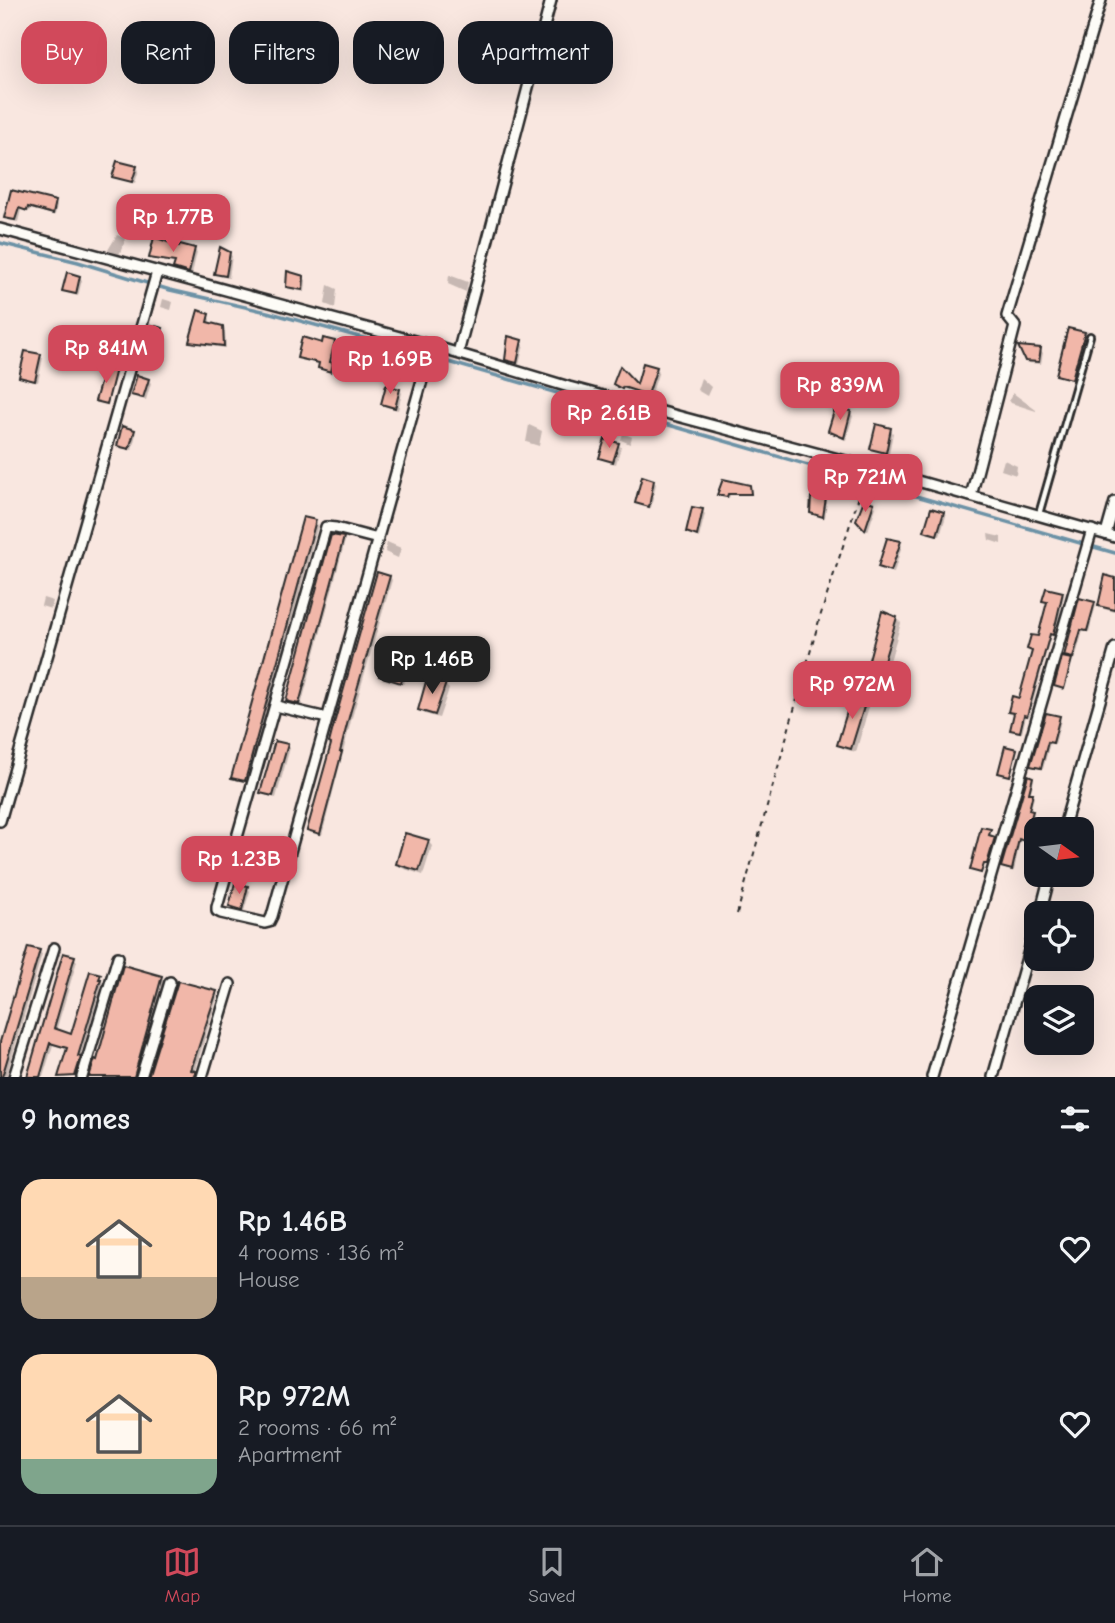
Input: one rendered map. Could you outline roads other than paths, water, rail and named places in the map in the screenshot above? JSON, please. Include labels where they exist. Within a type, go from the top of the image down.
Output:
[{"type":"street","points":[[458,354],[551,0]]},
{"type":"street","points":[[971,496],[1015,326],[1007,316],[1101,0]]},
{"type":"street","points":[[0,229],[156,275],[458,354],[569,387],[971,496],[1091,533],[1110,536],[1115,502]]},
{"type":"street","points":[[0,821],[156,275]]},
{"type":"street","points":[[378,539],[326,527],[217,907],[220,913],[269,922],[378,539],[426,366],[432,348]]},
{"type":"street","points":[[932,1077],[1091,533]]},
{"type":"street","points":[[1067,817],[1115,648]]},
{"type":"street","points":[[276,706],[327,718]]},
{"type":"street","points":[[14,1077],[54,948]]},
{"type":"street","points":[[82,1077],[118,957]]},
{"type":"street","points":[[993,1077],[1024,968]]},
{"type":"street","points":[[141,1077],[170,982]]},
{"type":"street","points":[[202,1077],[230,984]]},
{"type":"lane","points":[[1039,515],[1090,335]]},
{"type":"waterway","points":[[0,243],[78,262],[170,290],[267,312],[393,346],[1115,553]]}]
